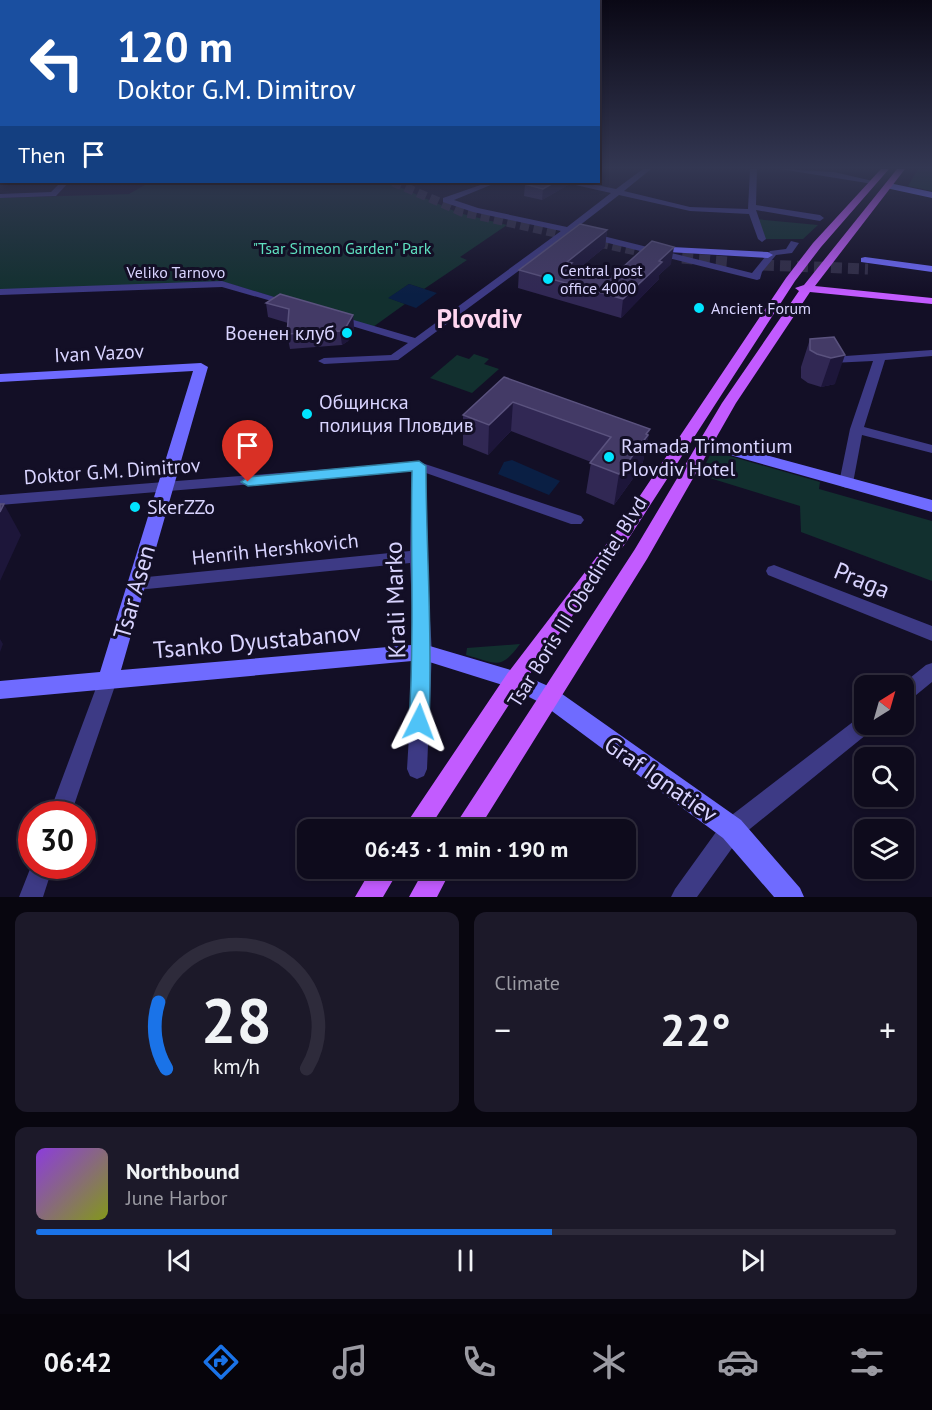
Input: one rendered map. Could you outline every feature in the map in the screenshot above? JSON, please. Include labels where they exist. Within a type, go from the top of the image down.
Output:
[{"type":"main road","points":[[847,211],[790,280],[797,287],[807,289],[932,301]]},
{"type":"main road","name":"Tsar Boris III Obedinitel Blvd","points":[[471,819],[641,554],[703,443],[807,289],[869,211]]},
{"type":"main road","name":"Tsar Boris III Obedinitel Blvd","points":[[421,819],[514,680],[621,537],[790,280]]},
{"type":"main road","points":[[369,897],[381,879]]},
{"type":"main road","points":[[422,897],[433,879]]},
{"type":"street","points":[[480,211],[757,277],[757,272],[773,253],[789,251],[794,243]]},
{"type":"street","points":[[324,361],[394,358],[593,211]]},
{"type":"street","points":[[752,211],[762,239]]},
{"type":"street","points":[[759,211],[820,218]]},
{"type":"street","points":[[672,250],[765,260],[727,262]]},
{"type":"street","points":[[932,269],[866,264],[932,276]]},
{"type":"street","name":"Veliko Tarnovo","points":[[0,292],[222,284],[302,308]]},
{"type":"street","points":[[325,314],[417,342]]},
{"type":"street","points":[[831,360],[932,353]]},
{"type":"street","points":[[846,483],[857,429],[879,357]]},
{"type":"street","name":"Ivan Vazov","points":[[0,378],[201,367]]},
{"type":"street","name":"Tsar Asen","points":[[65,801],[108,680],[201,367]]},
{"type":"street","points":[[857,429],[932,449]]},
{"type":"street","points":[[703,443],[932,506]]},
{"type":"street","name":"Doktor G.M. Dimitrov","points":[[0,500],[163,489],[419,466],[576,520]]},
{"type":"street","name":"Krali Marko","points":[[417,769],[423,652],[418,556],[419,466]]},
{"type":"street","name":"Henrih Hershkovich","points":[[137,584],[418,556]]},
{"type":"street","name":"Praga","points":[[774,571],[932,634]]},
{"type":"street","name":"Tsanko Dyustabanov","points":[[0,690],[423,652],[514,680]]},
{"type":"street","points":[[914,685],[932,671]]},
{"type":"street","name":"Graf Ignatiev","points":[[514,680],[548,696],[732,829],[791,897]]},
{"type":"street","points":[[683,897],[732,829],[854,733]]},
{"type":"street","points":[[31,897],[37,879]]},
{"type":"green space","name":"\"Tsar Simeon Garden\" Park","points":[[0,211],[454,211],[507,225],[460,257],[467,260],[424,289],[409,284],[389,298],[405,304],[373,327],[224,282],[0,291]]},
{"type":"green space","points":[[755,219],[818,225],[803,239],[762,239]]},
{"type":"green space","points":[[474,354],[489,359],[484,364],[499,369],[472,393],[430,378],[457,355],[469,359]]},
{"type":"green space","points":[[712,451],[820,482],[819,489],[932,521],[932,581],[801,532],[800,506],[700,475]]},
{"type":"green space","points":[[520,644],[507,658],[497,663],[466,655],[467,648]]},
{"type":"water","points":[[409,284],[437,293],[416,308],[388,298]]},
{"type":"water","points":[[512,460],[560,481],[549,495],[498,474],[504,462]]},
{"type":"building","points":[[580,224],[607,230],[567,262],[572,263],[567,267],[598,276],[602,273],[613,276],[652,241],[674,247],[659,261],[662,262],[623,299],[519,270]]},
{"type":"building","points":[[280,294],[353,315],[346,327],[340,331],[287,334],[289,309],[266,303]]},
{"type":"building","points":[[834,337],[845,355],[831,358],[810,350],[810,339]]},
{"type":"building","points":[[504,377],[650,429],[646,434],[648,435],[619,474],[590,463],[611,437],[513,402],[489,425],[463,415]]},
{"type":"tunnel","points":[[459,211],[658,256],[654,255]]},
{"type":"tunnel","points":[[682,258],[727,262]]},
{"type":"tunnel","points":[[763,265],[868,269]]},
{"type":"place","name":"Central post office 4000","points":[[548,279]]},
{"type":"place","name":"Ancient Forum","points":[[699,308]]},
{"type":"place","name":"Военен клуб","points":[[347,333]]},
{"type":"place","name":"Общинска полиция Пловдив","points":[[307,414]]},
{"type":"place","name":"Ramada Trimontium Plovdiv Hotel","points":[[609,457]]},
{"type":"place","name":"SkerZZo","points":[[135,507]]},
{"type":"district","name":"Plovdiv","points":[[479,318]]},
{"type":"route","points":[[248,482],[419,466],[418,556],[423,652],[419,722]]}]
